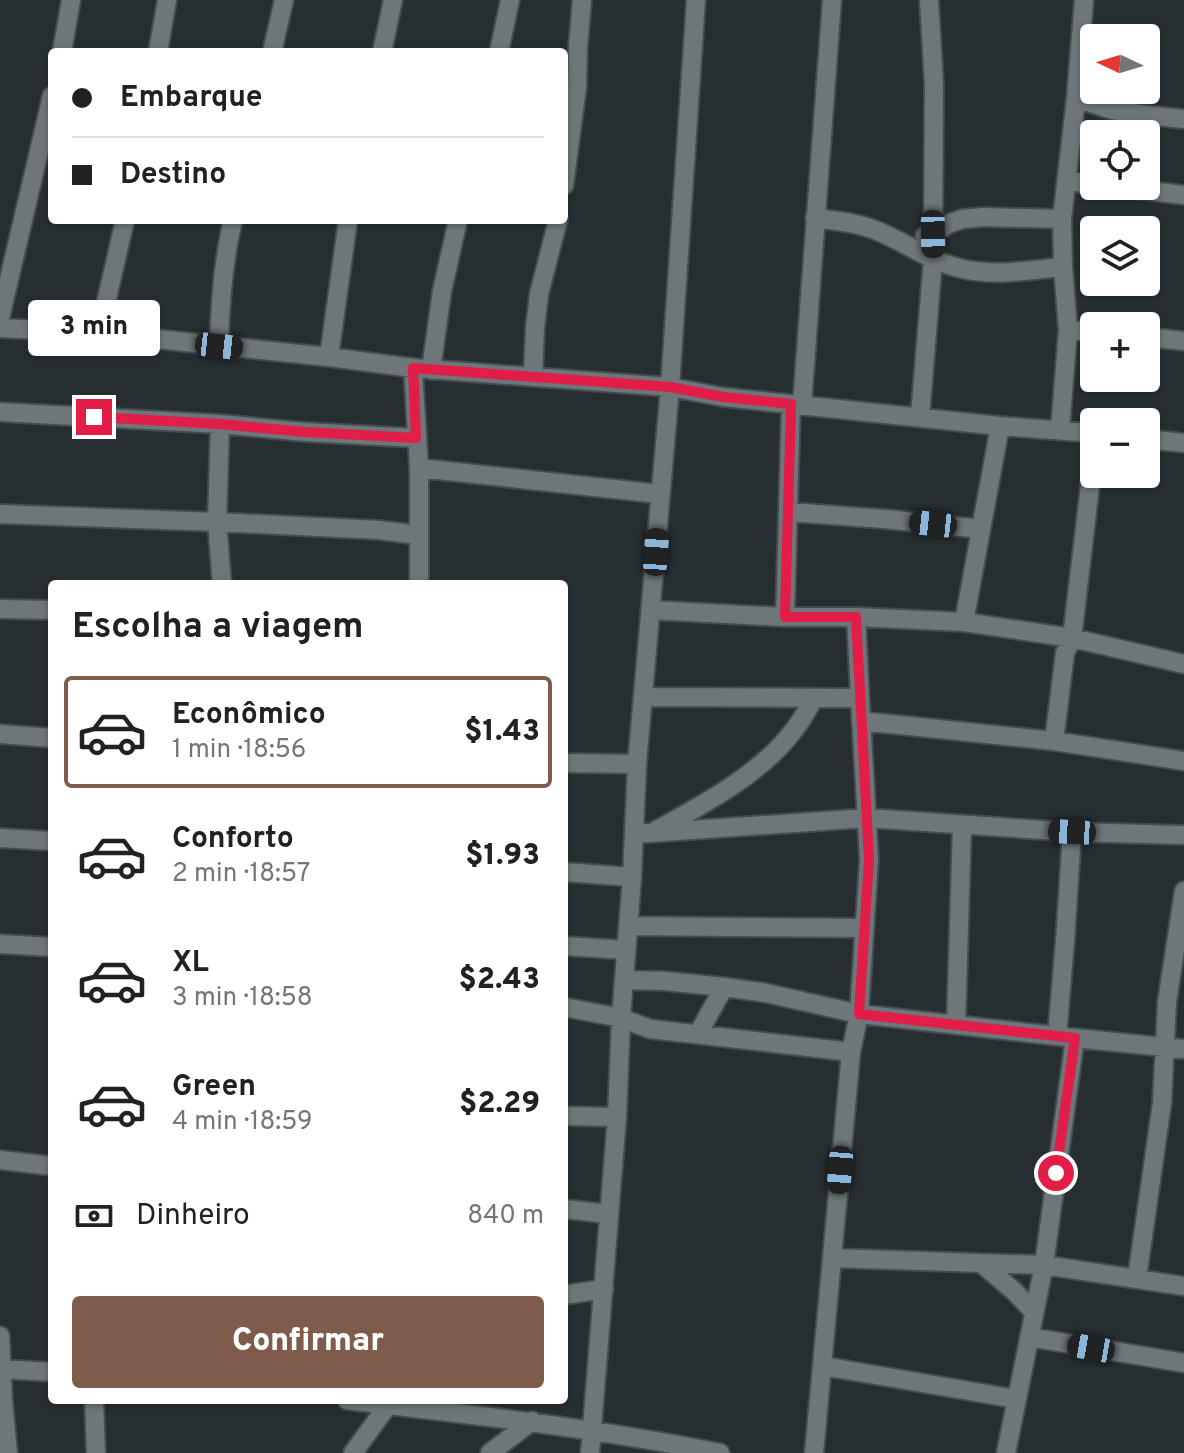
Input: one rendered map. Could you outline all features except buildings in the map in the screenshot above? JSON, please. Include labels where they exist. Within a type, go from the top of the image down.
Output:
[{"type":"street","points":[[63,48],[71,0]]},
{"type":"street","points":[[159,48],[167,0]]},
{"type":"street","points":[[273,48],[284,0]]},
{"type":"street","points":[[383,48],[393,0]]},
{"type":"street","points":[[500,48],[510,0]]},
{"type":"street","points":[[568,155],[577,87],[582,0]]},
{"type":"street","points":[[590,1453],[617,1117],[632,877],[643,833],[637,764],[670,387],[696,0]]},
{"type":"street","points":[[785,617],[797,405],[832,0]]},
{"type":"street","points":[[1060,430],[1068,330],[1062,219],[1084,0]]},
{"type":"street","points":[[920,417],[933,259],[934,4]]},
{"type":"street","points":[[1076,98],[1112,110],[1184,119]]},
{"type":"street","points":[[0,318],[48,113]]},
{"type":"street","points":[[1067,181],[1080,182]]},
{"type":"street","points":[[1160,192],[1184,195]]},
{"type":"street","points":[[815,218],[872,228],[959,269],[1003,272],[1063,267]]},
{"type":"street","points":[[903,242],[933,234],[962,219],[1062,219]]},
{"type":"street","points":[[99,333],[124,224]]},
{"type":"street","points":[[219,346],[221,301],[232,224]]},
{"type":"street","points":[[329,357],[347,224]]},
{"type":"street","points":[[419,580],[416,438],[422,369],[457,224]]},
{"type":"street","points":[[533,377],[539,294],[557,224]]},
{"type":"street","points":[[0,328],[99,333],[422,369],[670,387],[723,397],[1080,432]]},
{"type":"street","points":[[1068,330],[1080,331]]},
{"type":"street","points":[[1160,338],[1184,341]]},
{"type":"street","points":[[0,412],[416,438]]},
{"type":"street","points":[[220,424],[217,522],[222,580]]},
{"type":"street","points":[[964,622],[1000,426]]},
{"type":"street","points":[[1160,440],[1184,443]]},
{"type":"street","points":[[419,468],[660,494]]},
{"type":"street","points":[[1054,741],[1065,653],[1072,638],[1090,488]]},
{"type":"street","points":[[789,512],[981,529]]},
{"type":"street","points":[[0,514],[379,530],[418,535]]},
{"type":"street","points":[[0,609],[48,610]]},
{"type":"street","points":[[651,610],[964,622],[1183,658]]},
{"type":"street","points":[[814,1453],[851,1052],[859,1014],[869,859],[856,617]]},
{"type":"street","points":[[644,697],[860,698]]},
{"type":"street","points":[[643,833],[687,814],[755,771],[794,731],[814,698]]},
{"type":"street","points":[[861,721],[1054,741],[1184,761]]},
{"type":"street","points":[[0,734],[48,738]]},
{"type":"street","points":[[568,763],[637,764]]},
{"type":"street","points":[[643,833],[867,818],[1072,832],[1184,835]]},
{"type":"street","points":[[956,1024],[962,826]]},
{"type":"street","points":[[1006,1453],[1044,1265],[1066,1037],[1065,941],[1072,832]]},
{"type":"street","points":[[0,838],[48,841]]},
{"type":"street","points":[[568,872],[632,877]]},
{"type":"street","points":[[1137,1278],[1162,1103],[1167,1002],[1184,891]]},
{"type":"street","points":[[628,926],[864,928]]},
{"type":"street","points":[[0,944],[48,947]]},
{"type":"street","points":[[568,946],[626,950]]},
{"type":"street","points":[[624,980],[724,987],[859,1014],[1184,1049]]},
{"type":"street","points":[[698,1034],[724,987]]},
{"type":"street","points":[[568,1008],[621,1018],[650,1029],[851,1052]]},
{"type":"street","points":[[568,1116],[617,1117]]},
{"type":"street","points":[[0,1160],[48,1166]]},
{"type":"street","points":[[568,1209],[609,1214]]},
{"type":"street","points":[[832,1258],[1044,1265],[1184,1286]]},
{"type":"street","points":[[981,1263],[1034,1312]]},
{"type":"street","points":[[568,1294],[604,1289]]},
{"type":"street","points":[[0,1336],[8,1453]]},
{"type":"street","points":[[1029,1337],[1184,1363]]},
{"type":"street","points":[[823,1366],[1016,1399]]},
{"type":"street","points":[[1,1370],[48,1372]]},
{"type":"street","points":[[94,1404],[96,1453]]},
{"type":"street","points":[[380,1404],[532,1421],[720,1453]]},
{"type":"street","points":[[353,1453],[388,1405]]},
{"type":"street","points":[[490,1453],[532,1421]]},
{"type":"route","points":[[94,417],[416,438],[413,368],[670,387],[723,397],[791,404],[785,617],[856,617],[869,859],[859,1014],[1075,1038],[1056,1173]]}]
